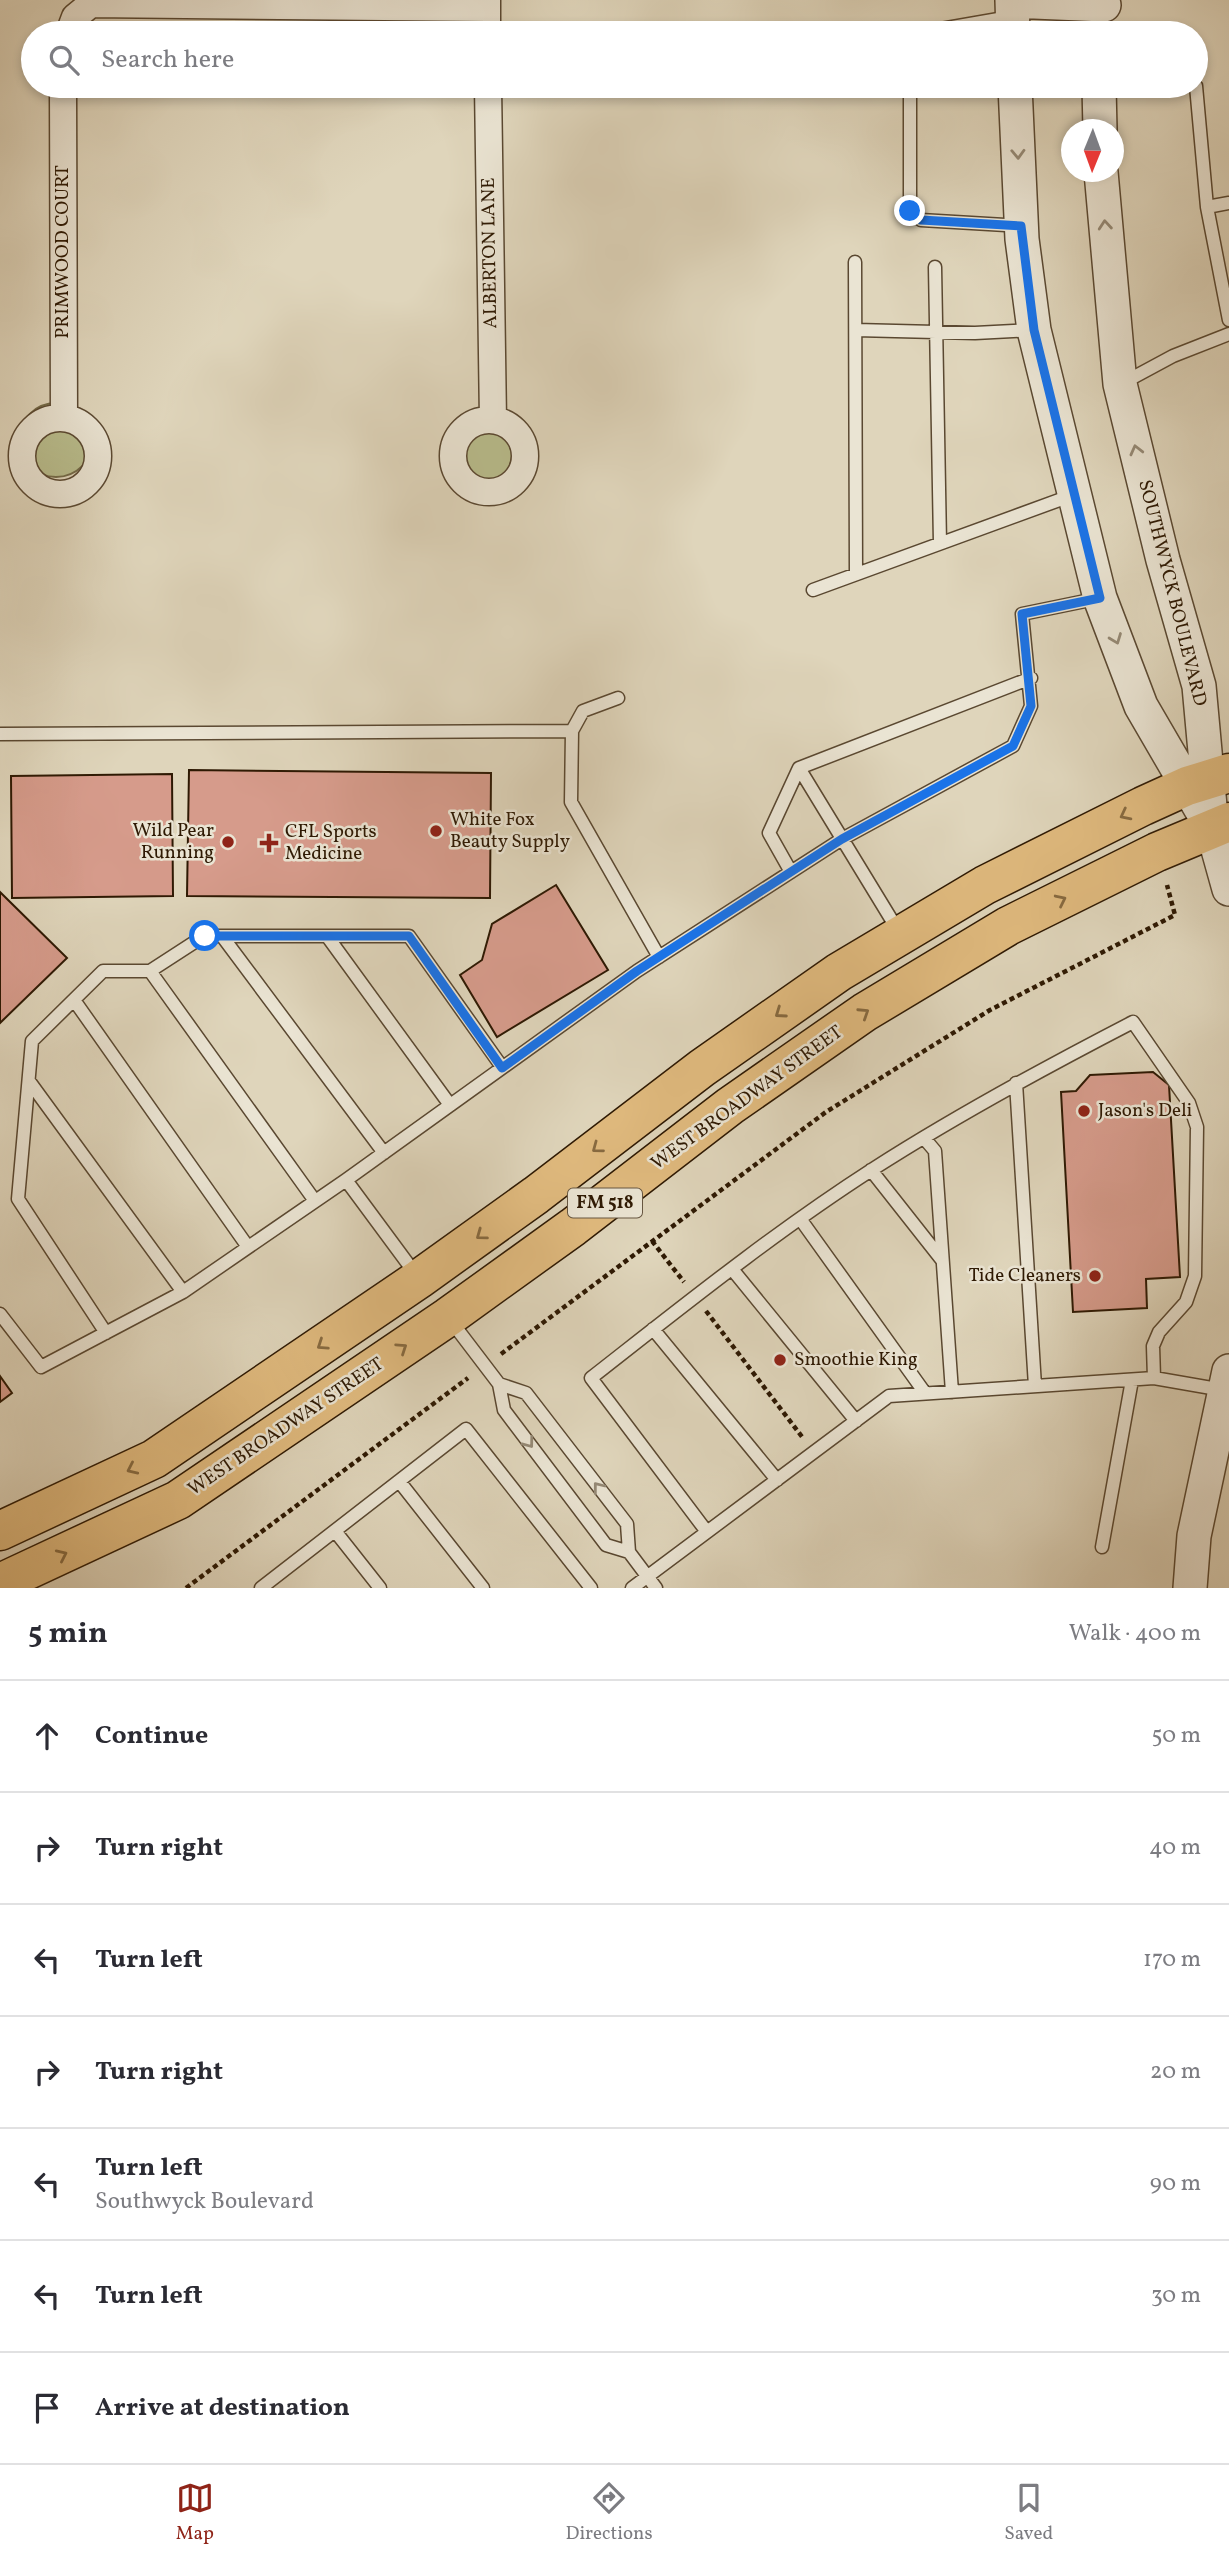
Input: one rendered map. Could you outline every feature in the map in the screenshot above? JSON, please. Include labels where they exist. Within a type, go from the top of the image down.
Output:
[{"type":"main road","name":"FM 518","points":[[0,1531],[154,1459],[419,1279],[536,1195],[702,1068],[839,972],[985,885],[1208,779]]},
{"type":"main road","name":"WEST BROADWAY STREET","points":[[0,1583],[178,1500],[448,1317],[573,1227],[730,1106],[865,1012],[1009,926],[1223,850]]},
{"type":"main road","points":[[419,1279],[448,1317]]},
{"type":"street","points":[[74,21],[91,4],[487,14]]},
{"type":"street","points":[[1012,13],[1103,13]]},
{"type":"street","name":"PRIMWOOD COURT","points":[[63,98],[64,418]]},
{"type":"street","name":"ALBERTON LANE","points":[[488,98],[493,420]]},
{"type":"street","name":"SOUTHWYCK BOULEVARD","points":[[1016,98],[1021,226],[1034,330],[1100,598],[1141,706],[1208,779]]},
{"type":"street","points":[[1099,98],[1100,119]]},
{"type":"street","name":"SOUTHWYCK BOULEVARD","points":[[1102,182],[1120,384],[1163,560],[1199,686],[1208,779],[1223,850]]},
{"type":"street","points":[[1190,1588],[1194,1536],[1226,1380]]},
{"type":"lane","points":[[974,21],[1012,13]]},
{"type":"lane","points":[[910,98],[910,211],[921,220],[1021,226]]},
{"type":"lane","points":[[1197,98],[1207,207],[1229,320]]},
{"type":"lane","points":[[1207,207],[1229,203]]},
{"type":"lane","points":[[855,262],[856,574]]},
{"type":"lane","points":[[935,267],[940,543]]},
{"type":"lane","points":[[856,330],[1034,330]]},
{"type":"lane","points":[[1120,384],[1173,356],[1229,334]]},
{"type":"lane","points":[[813,590],[1073,494]]},
{"type":"lane","points":[[0,1314],[41,1367],[183,1292],[346,1180],[659,957],[842,839],[1013,746],[1031,706],[1031,678],[1022,614],[1100,598]]},
{"type":"lane","points":[[791,872],[769,833],[799,768],[1031,678]]},
{"type":"lane","points":[[618,698],[583,711],[572,732],[571,802],[659,957]]},
{"type":"lane","points":[[0,734],[572,732]]},
{"type":"lane","points":[[799,768],[901,936]]},
{"type":"lane","points":[[106,1333],[18,1199],[32,1041],[103,971],[150,971],[205,936],[409,936],[502,1068]]},
{"type":"lane","points":[[222,936],[384,1153]]},
{"type":"lane","points":[[327,936],[450,1105]]},
{"type":"lane","points":[[150,971],[315,1201]]},
{"type":"lane","points":[[74,1000],[248,1247]]},
{"type":"lane","points":[[707,1532],[591,1378],[695,1296],[871,1170],[1016,1083],[1133,1022],[1189,1103],[1198,1126],[1195,1276],[1185,1301],[1156,1339],[1154,1378]]},
{"type":"lane","points":[[29,1081],[183,1292]]},
{"type":"lane","points":[[1016,1083],[1035,1387]]},
{"type":"lane","points":[[923,1138],[935,1152],[952,1392]]},
{"type":"lane","points":[[871,1170],[943,1260]]},
{"type":"lane","points":[[346,1180],[419,1279]]},
{"type":"lane","points":[[801,1220],[925,1393]]},
{"type":"lane","points":[[732,1269],[856,1421]]},
{"type":"lane","points":[[448,1317],[499,1384],[504,1410],[606,1545],[629,1552]]},
{"type":"lane","points":[[653,1329],[777,1480]]},
{"type":"lane","points":[[632,1588],[889,1396],[1154,1378],[1226,1380]]},
{"type":"lane","points":[[1102,1547],[1132,1380]]},
{"type":"lane","points":[[499,1384],[526,1393],[626,1524],[629,1552],[656,1588]]},
{"type":"lane","points":[[265,1587],[466,1429],[591,1588]]},
{"type":"lane","points":[[399,1481],[483,1588]]},
{"type":"lane","points":[[335,1531],[380,1588]]},
{"type":"path","points":[[186,1588],[826,1112],[990,1010],[1175,915],[1166,883],[1223,850]]},
{"type":"path","points":[[652,1241],[814,1452]]},
{"type":"green space","points":[[56,403],[70,406],[82,414],[90,426],[93,440],[90,454],[82,466],[70,474],[56,477],[42,474],[30,466],[22,454],[19,440],[22,426],[30,414],[42,406]]},
{"type":"green space","points":[[494,427],[508,430],[520,438],[528,450],[531,464],[528,478],[520,490],[508,498],[494,501],[480,498],[468,490],[460,478],[457,464],[460,450],[468,438],[480,430]]},
{"type":"building","points":[[189,770],[491,773],[490,898],[187,896]]},
{"type":"building","points":[[172,774],[173,896],[12,898],[11,776]]},
{"type":"building","points":[[556,885],[608,970],[497,1037],[460,975],[482,960],[492,924]]},
{"type":"building","points":[[0,892],[67,958],[0,1023]]},
{"type":"building","points":[[1153,1072],[1169,1085],[1180,1277],[1146,1279],[1147,1308],[1073,1312],[1061,1092],[1076,1091],[1090,1075]]},
{"type":"building","points":[[0,1376],[12,1393],[0,1402]]},
{"type":"place","name":"White Fox Beauty Supply","points":[[436,831]]},
{"type":"place","name":"Wild Pear Running","points":[[228,842]]},
{"type":"place","name":"CFL Sports Medicine","points":[[269,843]]},
{"type":"place","name":"Jason's Deli","points":[[1084,1111]]},
{"type":"place","name":"Tide Cleaners","points":[[1095,1276]]},
{"type":"place","name":"Smoothie King","points":[[780,1360]]},
{"type":"route","points":[[205,936],[409,936],[502,1068],[637,971],[842,839],[1013,746],[1031,706],[1031,678],[1022,614],[1100,598],[1034,330],[1021,226],[963,225],[921,220],[910,211]]}]
